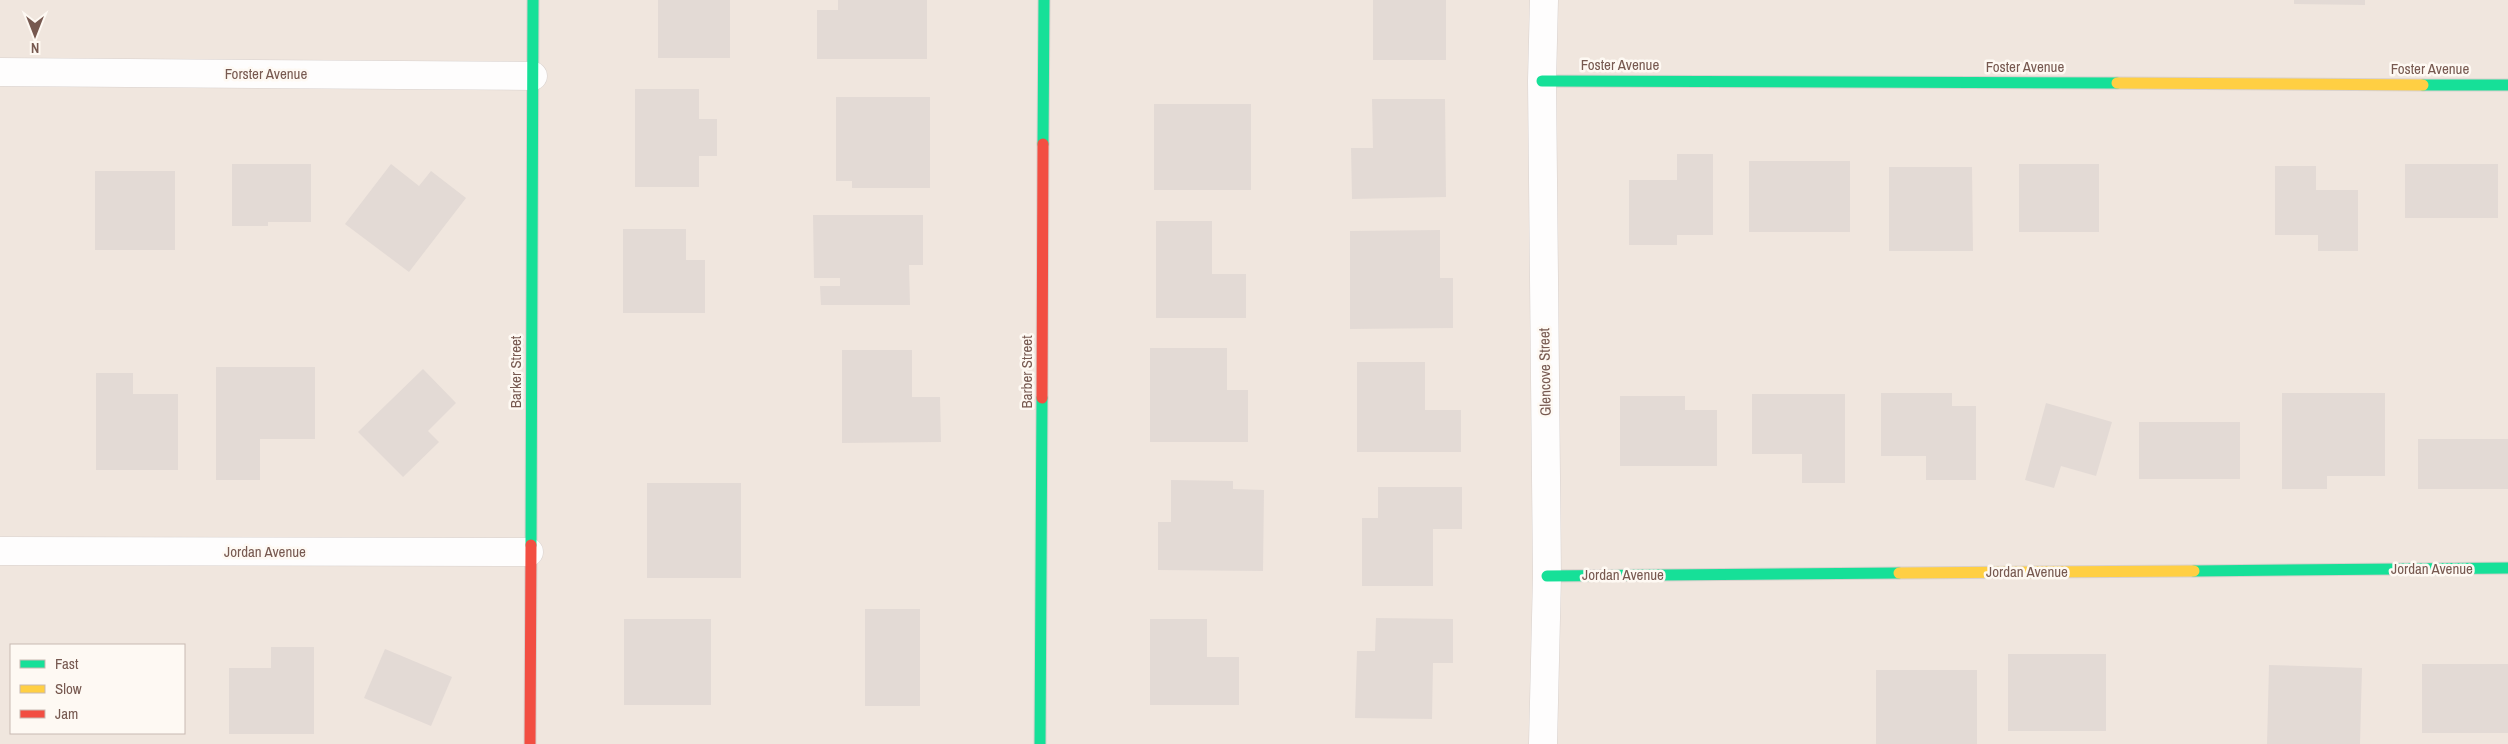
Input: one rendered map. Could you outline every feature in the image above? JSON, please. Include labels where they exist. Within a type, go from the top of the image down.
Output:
[{"type":"street","name":"Barker Street","points":[[530,744],[529,552],[533,0]]},
{"type":"street","name":"Barber Street","points":[[1040,744],[1044,0]]},
{"type":"street","name":"Glencove Street","points":[[1544,0],[1542,81],[1547,576],[1544,744]]},
{"type":"street","name":"Forster Avenue","points":[[0,72],[533,76]]},
{"type":"street","name":"Foster Avenue","points":[[1542,81],[2508,85]]},
{"type":"street","name":"Jordan Avenue","points":[[0,551],[529,552]]},
{"type":"street","name":"Jordan Avenue","points":[[1547,576],[2508,568]]},
{"type":"shaded area","points":[[0,0],[2508,0],[2508,744],[0,744]]},
{"type":"building","points":[[658,0],[730,0],[730,58],[658,58]]},
{"type":"building","points":[[838,0],[927,0],[927,59],[817,59],[817,10],[838,10]]},
{"type":"building","points":[[1373,0],[1446,0],[1446,60],[1373,60]]},
{"type":"building","points":[[2294,0],[2365,0],[2365,5],[2294,4]]},
{"type":"building","points":[[635,89],[699,89],[699,119],[717,119],[717,156],[699,156],[699,187],[635,187]]},
{"type":"building","points":[[836,97],[930,97],[930,188],[852,188],[852,181],[836,181]]},
{"type":"building","points":[[1372,99],[1445,99],[1446,197],[1352,199],[1351,148],[1373,148]]},
{"type":"building","points":[[1154,104],[1251,104],[1251,190],[1154,190]]},
{"type":"building","points":[[1677,154],[1713,154],[1713,235],[1677,235],[1677,245],[1629,245],[1629,180],[1677,180]]},
{"type":"building","points":[[1749,161],[1850,161],[1850,232],[1749,232]]},
{"type":"building","points":[[232,164],[311,164],[311,222],[268,222],[268,226],[232,226]]},
{"type":"building","points":[[391,164],[419,186],[431,171],[466,198],[409,272],[345,224]]},
{"type":"building","points":[[2019,164],[2099,164],[2099,232],[2019,232]]},
{"type":"building","points":[[2405,164],[2498,164],[2498,218],[2405,218]]},
{"type":"building","points":[[2275,166],[2316,166],[2316,190],[2358,190],[2358,251],[2318,251],[2318,235],[2275,235]]},
{"type":"building","points":[[1889,167],[1972,167],[1973,251],[1889,251]]},
{"type":"building","points":[[95,171],[175,171],[175,250],[95,250]]},
{"type":"building","points":[[813,215],[923,215],[923,265],[909,265],[910,305],[821,305],[820,286],[840,286],[840,278],[814,278]]},
{"type":"building","points":[[1156,221],[1212,221],[1212,274],[1246,274],[1246,318],[1156,318]]},
{"type":"building","points":[[623,229],[686,229],[686,260],[705,260],[705,313],[623,313]]},
{"type":"building","points":[[1440,230],[1440,278],[1453,278],[1453,328],[1350,329],[1350,231]]},
{"type":"building","points":[[1150,348],[1227,348],[1227,390],[1248,390],[1248,442],[1150,442]]},
{"type":"building","points":[[842,350],[912,350],[912,397],[940,397],[941,442],[842,443]]},
{"type":"building","points":[[1357,362],[1425,362],[1425,410],[1461,410],[1461,452],[1357,452]]},
{"type":"building","points":[[216,367],[315,367],[315,439],[260,439],[260,480],[216,480]]},
{"type":"building","points":[[423,369],[456,403],[428,431],[439,442],[403,477],[358,432]]},
{"type":"building","points":[[96,373],[133,373],[133,394],[178,394],[178,470],[96,470]]},
{"type":"building","points":[[1881,393],[1952,393],[1952,406],[1976,406],[1976,480],[1926,480],[1926,456],[1881,456]]},
{"type":"building","points":[[2282,393],[2385,393],[2385,476],[2327,476],[2327,489],[2282,489]]},
{"type":"building","points":[[1752,394],[1845,394],[1845,483],[1802,483],[1802,454],[1752,454]]},
{"type":"building","points":[[1620,396],[1685,396],[1685,410],[1717,410],[1717,466],[1620,466]]},
{"type":"building","points":[[2046,403],[2112,422],[2096,476],[2061,466],[2054,488],[2025,480]]},
{"type":"building","points":[[2139,422],[2240,422],[2240,479],[2139,479]]},
{"type":"building","points":[[2418,439],[2508,439],[2508,489],[2418,489]]},
{"type":"building","points":[[1171,480],[1233,481],[1233,489],[1264,490],[1263,571],[1158,570],[1158,522],[1171,522]]},
{"type":"building","points":[[647,483],[741,483],[741,578],[647,578]]},
{"type":"building","points":[[1378,487],[1462,487],[1462,529],[1433,529],[1433,586],[1362,586],[1362,518],[1378,518]]},
{"type":"building","points":[[865,609],[920,609],[920,706],[865,706]]},
{"type":"building","points":[[1376,618],[1453,619],[1453,663],[1433,663],[1432,719],[1355,718],[1357,651],[1375,651]]},
{"type":"building","points":[[624,619],[711,619],[711,705],[624,705]]},
{"type":"building","points":[[1150,619],[1207,619],[1207,657],[1239,657],[1239,705],[1150,705]]},
{"type":"building","points":[[271,647],[314,647],[314,734],[229,734],[229,668],[271,668]]},
{"type":"building","points":[[385,649],[452,677],[431,726],[364,698]]},
{"type":"building","points":[[2008,654],[2106,654],[2106,731],[2008,731]]},
{"type":"building","points":[[2422,664],[2508,664],[2508,733],[2422,733]]},
{"type":"building","points":[[2269,665],[2362,668],[2360,744],[2267,744]]},
{"type":"building","points":[[1876,670],[1977,670],[1977,744],[1876,744]]},
{"type":"traffic: fast","points":[[531,545],[533,0]]},
{"type":"traffic: fast","points":[[1043,144],[1044,0]]},
{"type":"traffic: fast","points":[[1542,81],[2117,83]]},
{"type":"traffic: fast","points":[[2423,85],[2508,85]]},
{"type":"traffic: fast","points":[[1040,744],[1042,398]]},
{"type":"traffic: fast","points":[[2194,571],[2508,568]]},
{"type":"traffic: fast","points":[[1547,576],[1899,573]]},
{"type":"traffic: slow","points":[[2117,83],[2423,85]]},
{"type":"traffic: slow","points":[[1899,573],[2194,571]]},
{"type":"traffic: jam","points":[[1042,398],[1043,144]]},
{"type":"traffic: jam","points":[[530,744],[531,545]]}]
